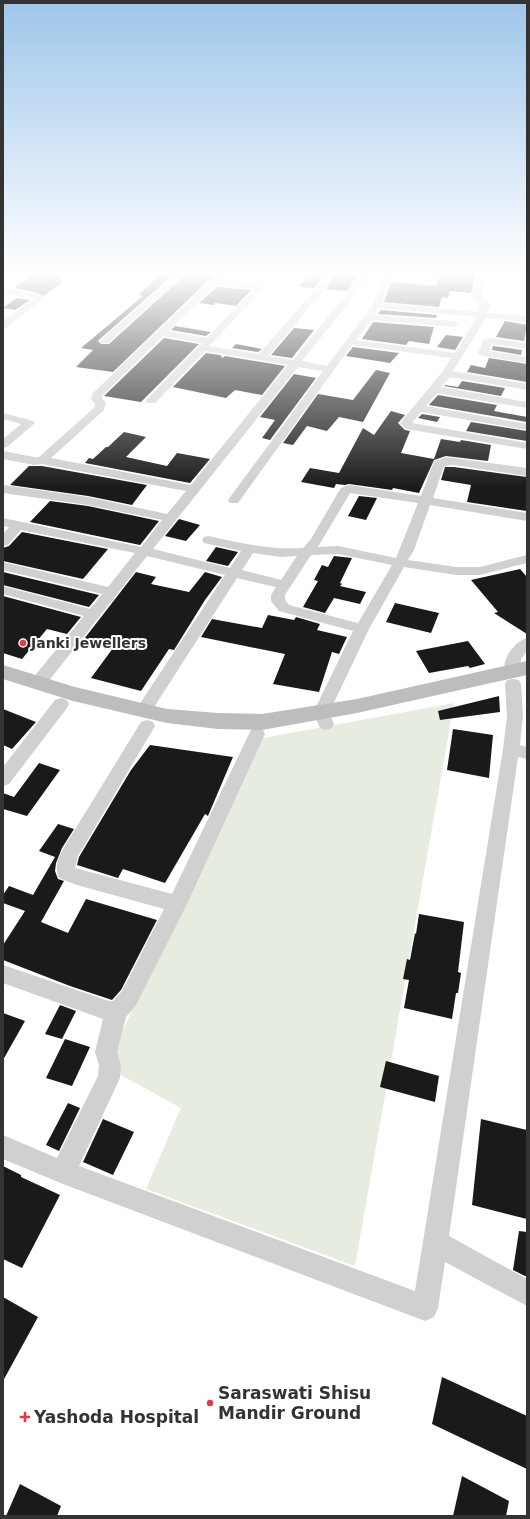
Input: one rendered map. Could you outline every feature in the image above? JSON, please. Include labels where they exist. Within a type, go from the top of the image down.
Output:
[{"type":"street","points":[[42,460],[100,408],[101,403],[96,399],[97,395],[149,346]]},
{"type":"street","points":[[151,400],[205,346]]},
{"type":"street","points":[[210,346],[261,358],[329,369]]},
{"type":"street","points":[[261,358],[272,346]]},
{"type":"street","points":[[38,683],[92,614],[310,346]]},
{"type":"street","points":[[234,500],[345,346]]},
{"type":"street","points":[[379,346],[458,356]]},
{"type":"street","points":[[465,346],[447,373],[406,423],[410,427],[527,446]]},
{"type":"street","points":[[478,346],[485,347],[483,353],[527,360]]},
{"type":"street","points":[[447,373],[527,387]]},
{"type":"street","points":[[434,389],[527,405]]},
{"type":"street","points":[[419,408],[527,427]]},
{"type":"street","points":[[3,416],[29,423],[3,445]]},
{"type":"street","points":[[3,455],[34,461],[42,460],[194,489]]},
{"type":"street","points":[[323,719],[362,629],[407,550],[439,464],[446,461],[454,461],[527,472]]},
{"type":"street","points":[[3,489],[88,501],[170,518]]},
{"type":"street","points":[[362,629],[284,608],[278,601],[278,595],[307,551],[316,541],[345,491],[349,489],[527,517]]},
{"type":"street","points":[[3,522],[143,551],[285,585]]},
{"type":"street","points":[[3,542],[17,526]]},
{"type":"street","points":[[208,540],[249,549],[281,553],[338,550],[429,568],[468,572],[490,569],[527,559]]},
{"type":"street","points":[[177,904],[77,877],[66,872],[66,864],[70,854],[145,719],[249,549]]},
{"type":"street","points":[[3,566],[111,592]]},
{"type":"street","points":[[3,590],[92,614]]},
{"type":"street","points":[[3,1146],[63,1172],[425,1308],[519,751],[515,716],[520,676],[512,662],[519,651],[527,643]]},
{"type":"street","points":[[3,672],[74,694],[145,719],[262,722],[323,719]]},
{"type":"street","points":[[3,685],[61,704],[145,719],[202,733],[257,734],[520,676]]},
{"type":"street","points":[[3,779],[61,704]]},
{"type":"street","points":[[3,974],[109,1012],[116,1012],[124,1006],[177,904],[257,734]]},
{"type":"street","points":[[63,1172],[109,1078],[110,1065],[106,1052],[116,1012]]},
{"type":"street","points":[[435,1242],[527,1293]]},
{"type":"shaded area","points":[[454,703],[355,1266],[146,1189],[181,1108],[119,1074],[113,1053],[253,740]]},
{"type":"building","points":[[84,346],[140,346],[113,372],[76,367],[93,350],[81,348]]},
{"type":"building","points":[[156,346],[197,346],[141,402],[104,396]]},
{"type":"building","points":[[234,346],[246,346],[262,349],[258,352],[232,348]]},
{"type":"building","points":[[279,346],[302,346],[292,358],[271,355]]},
{"type":"building","points":[[438,346],[458,346],[455,350],[437,347]]},
{"type":"building","points":[[493,346],[522,350],[521,355],[492,350]]},
{"type":"building","points":[[353,347],[399,353],[390,363],[346,356]]},
{"type":"building","points":[[206,353],[220,355],[223,358],[225,356],[285,366],[262,395],[235,390],[226,398],[173,387]]},
{"type":"building","points":[[489,358],[527,364],[527,382],[467,372],[471,365],[485,368]]},
{"type":"building","points":[[376,370],[390,373],[363,422],[339,417],[327,431],[307,426],[293,445],[283,443],[318,394],[353,400]]},
{"type":"building","points":[[294,374],[316,378],[270,440],[262,438],[275,420],[260,417]]},
{"type":"building","points":[[462,381],[505,388],[501,396],[444,386],[458,387]]},
{"type":"building","points":[[438,395],[497,405],[494,411],[527,417],[527,422],[429,405]]},
{"type":"building","points":[[391,411],[405,415],[398,423],[405,430],[410,431],[401,453],[434,459],[441,439],[460,442],[461,440],[491,445],[488,461],[446,456],[434,460],[419,493],[393,488],[392,490],[349,484],[336,484],[334,488],[301,482],[310,468],[339,473],[363,428],[374,435]]},
{"type":"building","points":[[422,414],[440,417],[437,422],[418,418]]},
{"type":"building","points":[[471,422],[527,431],[527,441],[466,431]]},
{"type":"building","points":[[124,432],[146,437],[126,457],[167,466],[177,453],[210,459],[190,483],[85,463],[89,458],[93,459]]},
{"type":"building","points":[[29,466],[42,466],[147,485],[132,505],[88,496],[10,485]]},
{"type":"building","points":[[445,467],[527,477],[527,511],[467,502],[471,485],[441,480]]},
{"type":"building","points":[[359,496],[377,498],[366,520],[348,516]]},
{"type":"building","points":[[50,501],[88,506],[159,521],[140,545],[30,522]]},
{"type":"building","points":[[179,519],[200,525],[186,541],[165,536]]},
{"type":"building","points":[[22,532],[108,549],[83,579],[3,561],[3,548],[9,546]]},
{"type":"building","points":[[216,547],[238,552],[228,566],[206,561]]},
{"type":"building","points":[[334,556],[352,558],[340,586],[366,592],[360,604],[334,598],[325,613],[303,607],[318,581],[314,580],[322,565],[328,567]]},
{"type":"building","points":[[520,569],[527,577],[527,634],[494,613],[498,612],[471,580]]},
{"type":"building","points":[[3,572],[99,595],[89,607],[3,585]]},
{"type":"building","points":[[136,572],[156,577],[151,584],[189,592],[205,572],[222,577],[205,600],[174,650],[169,649],[141,691],[91,678],[113,648],[81,643]]},
{"type":"building","points":[[3,596],[81,617],[67,634],[47,629],[22,659],[3,653]]},
{"type":"building","points":[[395,603],[439,613],[431,633],[386,622]]},
{"type":"building","points":[[268,615],[294,620],[296,617],[320,624],[317,630],[347,637],[339,654],[332,652],[319,692],[273,684],[285,654],[201,637],[212,619],[262,628]]},
{"type":"building","points":[[468,641],[485,664],[470,668],[468,666],[429,673],[416,651]]},
{"type":"building","points":[[499,696],[500,712],[440,720],[438,711]]},
{"type":"building","points":[[3,709],[36,722],[12,749],[3,745]]},
{"type":"building","points":[[453,729],[493,735],[489,778],[447,770]]},
{"type":"building","points":[[150,745],[233,757],[208,816],[205,814],[165,883],[123,869],[118,878],[77,865],[79,857],[131,770]]},
{"type":"building","points":[[39,763],[60,770],[27,816],[3,809],[3,793],[14,797]]},
{"type":"building","points":[[58,824],[74,829],[62,848],[56,863],[55,871],[58,879],[64,881],[41,922],[68,933],[86,899],[157,920],[121,990],[112,1000],[70,986],[3,960],[3,945],[25,911],[3,903],[3,895],[9,886],[33,895],[55,857],[39,851]]},
{"type":"building","points":[[419,914],[464,922],[458,972],[461,973],[452,1019],[404,1008],[409,980],[403,979],[407,959],[410,960]]},
{"type":"building","points":[[60,1005],[76,1011],[62,1039],[45,1034]]},
{"type":"building","points":[[3,1013],[25,1021],[3,1060]]},
{"type":"building","points":[[65,1039],[90,1047],[72,1086],[46,1078]]},
{"type":"building","points":[[386,1061],[439,1076],[435,1102],[380,1087]]},
{"type":"building","points":[[68,1103],[80,1108],[59,1151],[46,1145]]},
{"type":"building","points":[[103,1119],[134,1132],[113,1175],[83,1162]]},
{"type":"building","points":[[481,1119],[527,1130],[527,1219],[472,1205]]},
{"type":"building","points":[[3,1166],[21,1175],[21,1177],[60,1195],[22,1268],[3,1259]]},
{"type":"building","points":[[519,1231],[527,1232],[527,1277],[513,1270]]},
{"type":"building","points":[[3,1297],[38,1317],[3,1381]]},
{"type":"building","points":[[442,1377],[527,1416],[527,1469],[432,1424]]},
{"type":"building","points":[[462,1476],[509,1501],[506,1516],[453,1516]]},
{"type":"building","points":[[20,1484],[61,1506],[57,1516],[6,1516]]},
{"type":"place","name":"Janki Jewellers","points":[[23,643]]},
{"type":"place","name":"Saraswati Shisu Mandir Ground","points":[[210,1403]]},
{"type":"place","name":"Yashoda Hospital","points":[[25,1417]]}]
